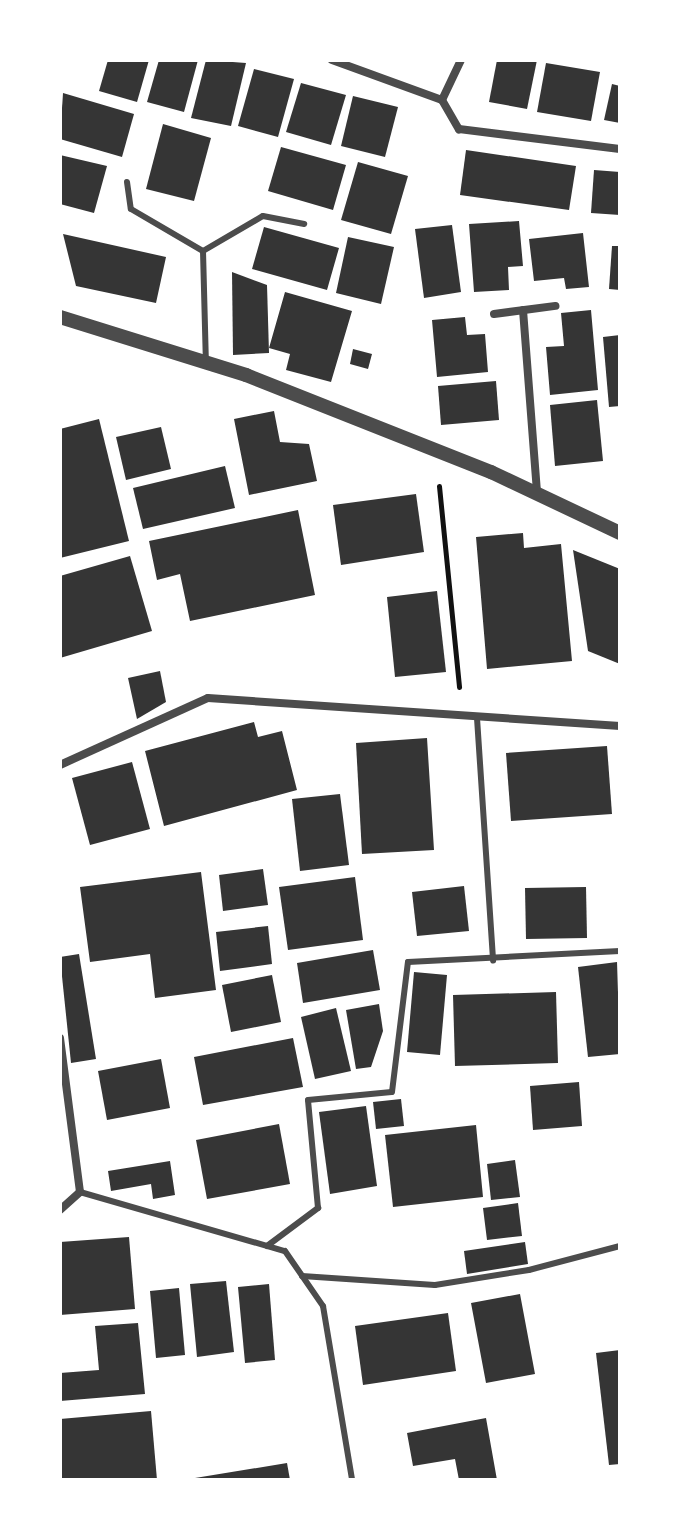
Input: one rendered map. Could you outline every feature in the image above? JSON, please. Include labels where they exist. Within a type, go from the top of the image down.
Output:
[{"type":"street","points":[[332,60],[442,100],[459,129],[620,149]]},
{"type":"street","points":[[442,100],[461,60]]},
{"type":"street","points":[[494,314],[555,306]]},
{"type":"street","points":[[523,310],[537,494]]},
{"type":"street","points":[[60,317],[206,363],[435,450],[620,533]]},
{"type":"street","points":[[60,765],[208,698],[620,726]]},
{"type":"street","points":[[60,1038],[80,1192],[60,1210]]},
{"type":"lane","points":[[127,182],[131,209],[203,251]]},
{"type":"lane","points":[[203,251],[263,216],[304,224]]},
{"type":"lane","points":[[203,251],[206,363]]},
{"type":"lane","points":[[477,718],[493,960]]},
{"type":"lane","points":[[267,1246],[318,1208],[308,1100],[392,1092],[408,962],[493,960],[620,951]]},
{"type":"lane","points":[[80,1192],[285,1251],[323,1306],[352,1480]]},
{"type":"lane","points":[[302,1276],[435,1285],[529,1270],[620,1246]]},
{"type":"path","points":[[435,450],[462,716]]},
{"type":"building","points":[[108,60],[149,60],[137,102],[99,91]]},
{"type":"building","points":[[159,60],[198,60],[184,112],[147,102]]},
{"type":"building","points":[[206,60],[246,63],[231,126],[191,118]]},
{"type":"building","points":[[497,60],[537,60],[527,109],[489,102]]},
{"type":"building","points":[[546,63],[600,72],[591,121],[537,112]]},
{"type":"building","points":[[254,69],[294,79],[278,137],[238,126]]},
{"type":"building","points":[[301,83],[346,95],[331,145],[286,132]]},
{"type":"building","points":[[612,84],[620,86],[620,123],[604,120]]},
{"type":"building","points":[[63,93],[134,114],[122,157],[60,139]]},
{"type":"building","points":[[353,96],[398,107],[385,157],[341,146]]},
{"type":"building","points":[[163,124],[211,138],[194,201],[146,189]]},
{"type":"building","points":[[281,147],[346,165],[333,210],[268,191]]},
{"type":"building","points":[[466,150],[576,166],[569,210],[460,195]]},
{"type":"building","points":[[60,155],[107,166],[94,213],[60,204]]},
{"type":"building","points":[[358,162],[408,176],[391,234],[341,220]]},
{"type":"building","points":[[594,170],[620,172],[620,215],[591,213]]},
{"type":"building","points":[[519,221],[523,266],[508,267],[509,290],[474,292],[469,224]]},
{"type":"building","points":[[452,225],[461,292],[424,298],[415,229]]},
{"type":"building","points":[[264,227],[339,248],[327,290],[252,269]]},
{"type":"building","points":[[583,233],[589,287],[566,289],[564,278],[534,281],[529,239]]},
{"type":"building","points":[[63,234],[166,257],[156,303],[76,286]]},
{"type":"building","points":[[348,237],[394,247],[381,304],[336,293]]},
{"type":"building","points":[[612,246],[620,246],[620,290],[609,289]]},
{"type":"building","points":[[232,272],[267,285],[269,353],[233,355]]},
{"type":"building","points":[[285,292],[352,311],[331,382],[286,370],[290,354],[269,348]]},
{"type":"building","points":[[591,310],[598,390],[550,395],[546,347],[564,346],[561,313]]},
{"type":"building","points":[[465,317],[467,335],[485,334],[488,372],[437,377],[432,320]]},
{"type":"building","points":[[620,335],[620,406],[609,407],[603,337]]},
{"type":"building","points":[[353,349],[372,354],[368,369],[350,364]]},
{"type":"building","points":[[496,381],[499,420],[441,425],[438,386]]},
{"type":"building","points":[[597,400],[603,461],[555,466],[550,405]]},
{"type":"building","points":[[274,411],[280,442],[309,444],[317,481],[249,495],[234,419]]},
{"type":"building","points":[[99,419],[129,541],[60,558],[60,429]]},
{"type":"building","points":[[161,427],[171,469],[126,480],[116,437]]},
{"type":"building","points":[[225,466],[235,508],[143,529],[133,488]]},
{"type":"building","points":[[416,494],[424,552],[341,565],[333,505]]},
{"type":"building","points":[[298,510],[315,595],[190,621],[180,574],[157,580],[149,541]]},
{"type":"building","points":[[523,533],[524,548],[561,544],[572,661],[487,669],[476,537]]},
{"type":"building","points":[[573,550],[620,569],[620,664],[588,651]]},
{"type":"building","points":[[130,556],[152,631],[60,658],[60,576]]},
{"type":"building","points":[[437,591],[446,672],[395,677],[387,597]]},
{"type":"building","points":[[160,671],[166,702],[137,719],[128,678]]},
{"type":"building","points":[[254,722],[258,737],[282,731],[297,790],[164,826],[145,751]]},
{"type":"building","points":[[427,738],[434,850],[362,854],[356,743]]},
{"type":"building","points":[[607,746],[612,814],[511,821],[506,753]]},
{"type":"building","points":[[132,762],[150,829],[90,845],[72,778]]},
{"type":"building","points":[[340,794],[349,865],[300,871],[292,799]]},
{"type":"building","points":[[263,869],[268,905],[223,911],[219,875]]},
{"type":"building","points":[[201,872],[216,990],[155,998],[150,954],[90,962],[80,887]]},
{"type":"building","points":[[355,877],[363,940],[288,950],[279,887]]},
{"type":"building","points":[[464,886],[469,931],[417,936],[412,892]]},
{"type":"building","points":[[586,887],[587,938],[526,939],[525,888]]},
{"type":"building","points":[[268,926],[272,964],[220,971],[216,932]]},
{"type":"building","points":[[373,950],[380,990],[303,1003],[297,963]]},
{"type":"building","points":[[79,954],[96,1059],[71,1063],[60,957]]},
{"type":"building","points":[[617,962],[620,1054],[588,1057],[578,967]]},
{"type":"building","points":[[414,972],[447,975],[440,1055],[407,1052]]},
{"type":"building","points":[[272,975],[281,1022],[231,1032],[222,985]]},
{"type":"building","points":[[556,992],[558,1063],[455,1066],[453,995]]},
{"type":"building","points":[[379,1004],[383,1031],[371,1067],[356,1069],[346,1010]]},
{"type":"building","points":[[336,1008],[351,1071],[315,1079],[301,1017]]},
{"type":"building","points":[[293,1038],[303,1087],[203,1105],[194,1057]]},
{"type":"building","points":[[161,1059],[170,1108],[107,1120],[98,1071]]},
{"type":"building","points":[[579,1082],[582,1126],[533,1130],[530,1086]]},
{"type":"building","points":[[401,1099],[404,1126],[376,1129],[373,1102]]},
{"type":"building","points":[[366,1106],[377,1186],[330,1194],[319,1112]]},
{"type":"building","points":[[279,1124],[290,1184],[207,1199],[196,1140]]},
{"type":"building","points":[[476,1125],[483,1197],[393,1207],[385,1135]]},
{"type":"building","points":[[515,1160],[520,1197],[491,1200],[487,1164]]},
{"type":"building","points":[[170,1161],[175,1195],[153,1199],[151,1184],[111,1191],[108,1171]]},
{"type":"building","points":[[518,1203],[522,1236],[487,1240],[483,1208]]},
{"type":"building","points":[[129,1237],[135,1309],[60,1315],[60,1242]]},
{"type":"building","points":[[525,1242],[528,1264],[467,1274],[464,1251]]},
{"type":"building","points":[[226,1281],[234,1352],[197,1357],[190,1284]]},
{"type":"building","points":[[269,1284],[275,1360],[245,1363],[238,1287]]},
{"type":"building","points":[[179,1288],[185,1355],[156,1358],[150,1291]]},
{"type":"building","points":[[520,1294],[535,1374],[486,1383],[471,1303]]},
{"type":"building","points":[[448,1313],[456,1371],[363,1385],[355,1326]]},
{"type":"building","points":[[138,1323],[145,1394],[60,1401],[60,1373],[99,1370],[95,1326]]},
{"type":"building","points":[[620,1350],[620,1464],[609,1465],[596,1353]]},
{"type":"building","points":[[151,1411],[157,1480],[60,1480],[60,1419]]},
{"type":"building","points":[[486,1418],[497,1480],[459,1480],[455,1459],[413,1466],[407,1433]]},
{"type":"building","points":[[287,1463],[290,1480],[195,1480],[195,1478]]}]
